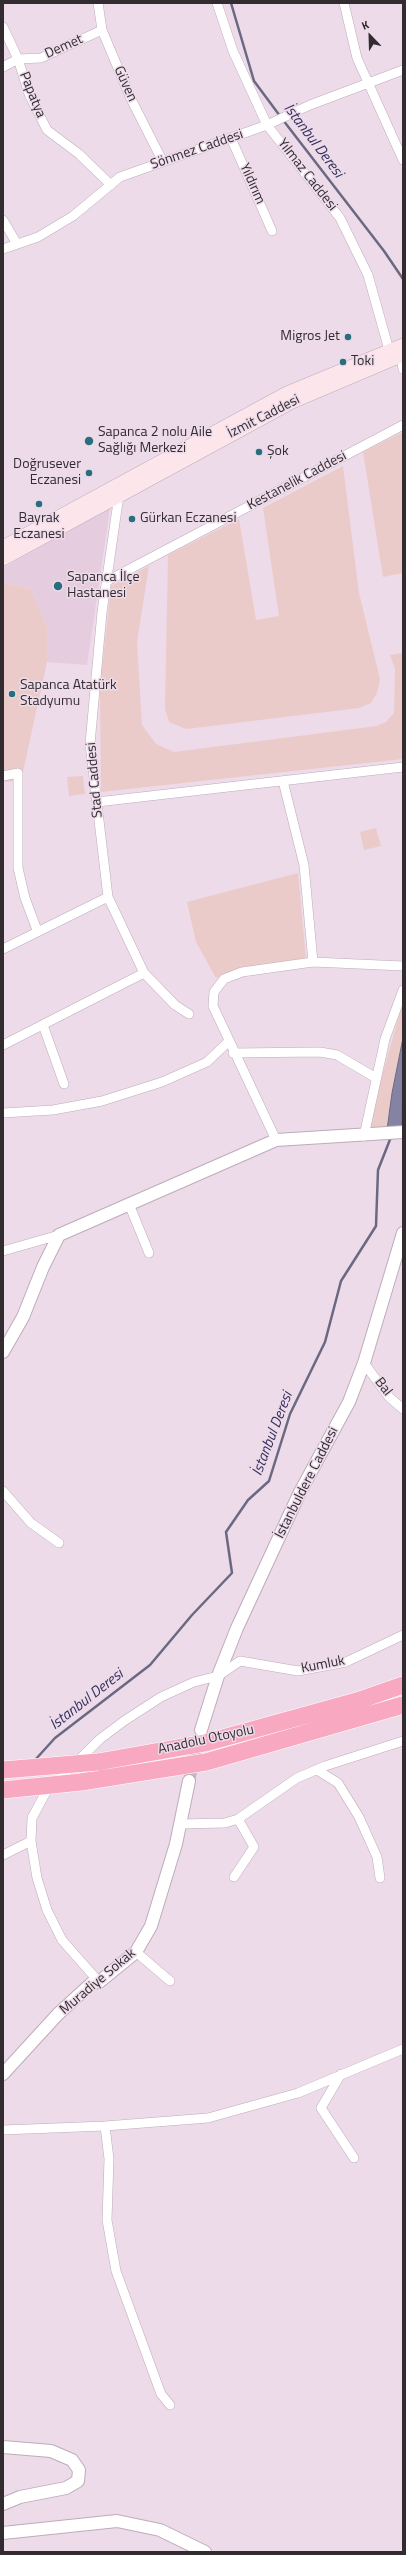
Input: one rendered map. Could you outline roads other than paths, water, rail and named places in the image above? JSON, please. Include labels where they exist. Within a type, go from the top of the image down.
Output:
[{"type":"highway","name":"Anadolu Otoyolu","points":[[3,1770],[98,1762],[205,1743],[357,1701],[403,1685]]},
{"type":"highway","name":"Anadolu Otoyolu","points":[[3,1790],[81,1782],[206,1762],[403,1705]]},
{"type":"main road","name":"İzmit Caddesi","points":[[3,547],[287,393],[389,350],[402,352]]},
{"type":"main road","name":"İzmit Caddesi","points":[[3,559],[292,402],[402,352]]},
{"type":"street","name":"Güven","points":[[98,3],[102,30],[131,99],[163,162]]},
{"type":"street","name":"Yılmaz Caddesi","points":[[217,3],[233,52],[271,123],[340,218],[368,275],[389,350]]},
{"type":"street","points":[[344,3],[357,58],[367,84],[403,160]]},
{"type":"street","name":"Papatya","points":[[3,27],[18,59],[29,94],[47,130],[79,154],[110,185]]},
{"type":"street","name":"Demet","points":[[3,67],[18,59],[41,58],[102,30]]},
{"type":"street","name":"Sönmez Caddesi","points":[[3,249],[38,237],[73,216],[120,177],[271,123],[310,105],[403,70]]},
{"type":"street","name":"Yıldırım","points":[[231,138],[272,231]]},
{"type":"street","points":[[3,220],[17,244]]},
{"type":"street","points":[[402,352],[403,369]]},
{"type":"street","name":"Kestanelik Caddesi","points":[[107,581],[403,425]]},
{"type":"street","name":"Stad Caddesi","points":[[119,495],[102,612],[90,744],[108,897],[144,973],[175,1005],[189,1014]]},
{"type":"street","points":[[97,802],[403,767]]},
{"type":"street","points":[[3,776],[18,773],[18,868],[25,898],[37,930]]},
{"type":"street","points":[[283,781],[304,865],[313,962]]},
{"type":"street","points":[[3,949],[37,930],[108,897]]},
{"type":"street","points":[[276,1140],[228,1042],[213,1006],[214,992],[224,980],[242,972],[313,962],[403,966]]},
{"type":"street","points":[[3,1045],[144,973]]},
{"type":"street","points":[[364,1136],[385,1040],[403,990]]},
{"type":"street","points":[[43,1025],[64,1084]]},
{"type":"street","points":[[3,1113],[53,1110],[109,1099],[162,1082],[207,1062],[228,1042]]},
{"type":"street","points":[[233,1053],[320,1052],[337,1056],[376,1078]]},
{"type":"street","points":[[3,1251],[59,1235],[276,1140],[364,1136],[403,1132]]},
{"type":"street","points":[[129,1204],[149,1253]]},
{"type":"street","name":"İstanbuldere Caddesi","points":[[201,1730],[218,1676],[300,1492],[349,1402],[364,1363],[403,1232]]},
{"type":"street","points":[[3,1352],[23,1317],[43,1267],[59,1235]]},
{"type":"street","name":"Bal","points":[[364,1363],[389,1397],[403,1409]]},
{"type":"street","points":[[3,1492],[31,1523],[59,1543]]},
{"type":"street","name":"Kumluk","points":[[218,1676],[240,1661],[298,1671],[346,1662],[403,1635]]},
{"type":"street","points":[[99,1982],[62,1940],[52,1922],[37,1878],[31,1841],[32,1818],[46,1792],[100,1739],[161,1697],[194,1682],[218,1676]]},
{"type":"street","points":[[180,1824],[225,1823],[238,1820],[290,1782],[325,1766],[403,1741]]},
{"type":"street","points":[[317,1770],[338,1783],[358,1817],[378,1857],[380,1878]]},
{"type":"street","name":"Muradiye Sokak","points":[[3,2074],[58,2014],[92,1984],[99,1982],[136,1952],[151,1926],[180,1824],[189,1781]]},
{"type":"street","points":[[234,1877],[254,1847],[238,1820]]},
{"type":"street","points":[[3,1855],[31,1841]]},
{"type":"street","points":[[136,1952],[170,1981]]},
{"type":"street","points":[[3,2130],[105,2126],[208,2118],[298,2093],[341,2074],[403,2050]]},
{"type":"street","points":[[341,2074],[321,2108],[354,2158]]},
{"type":"street","points":[[105,2126],[108,2159],[107,2220],[116,2271],[160,2394],[170,2405]]},
{"type":"street","points":[[3,2447],[51,2451],[72,2460],[79,2470],[78,2481],[66,2488],[20,2497],[3,2504]]},
{"type":"street","points":[[3,2533],[118,2521],[160,2530],[205,2552]]},
{"type":"water","points":[[403,1038],[402,1129],[387,1130],[392,1093]]},
{"type":"waterway","name":"İstanbul Deresi","points":[[231,3],[254,81],[280,116]]},
{"type":"waterway","name":"İstanbul Deresi","points":[[283,120],[384,251],[403,279]]},
{"type":"waterway","name":"İstanbul Deresi","points":[[35,1760],[55,1738],[150,1665],[192,1615],[232,1573],[226,1532],[248,1500],[269,1481],[290,1414],[325,1342],[341,1281],[376,1226],[378,1170],[391,1137]]},
{"type":"tunnel","points":[[189,1781],[199,1737]]},
{"type":"place","name":"Migros Jet","points":[[348,337]]},
{"type":"place","name":"Toki","points":[[343,362]]},
{"type":"place","name":"Sapanca 2 nolu Aile Sağlığı Merkezi","points":[[89,441]]},
{"type":"place","name":"Şok","points":[[259,452]]},
{"type":"place","name":"Doğrusever Eczanesi","points":[[89,473]]},
{"type":"place","name":"Bayrak Eczanesi","points":[[39,504]]},
{"type":"place","name":"Gürkan Eczanesi","points":[[132,519]]},
{"type":"place","name":"Sapanca İlçe Hastanesi","points":[[58,586]]},
{"type":"place","name":"Sapanca Atatürk Stadyumu","points":[[12,694]]}]
